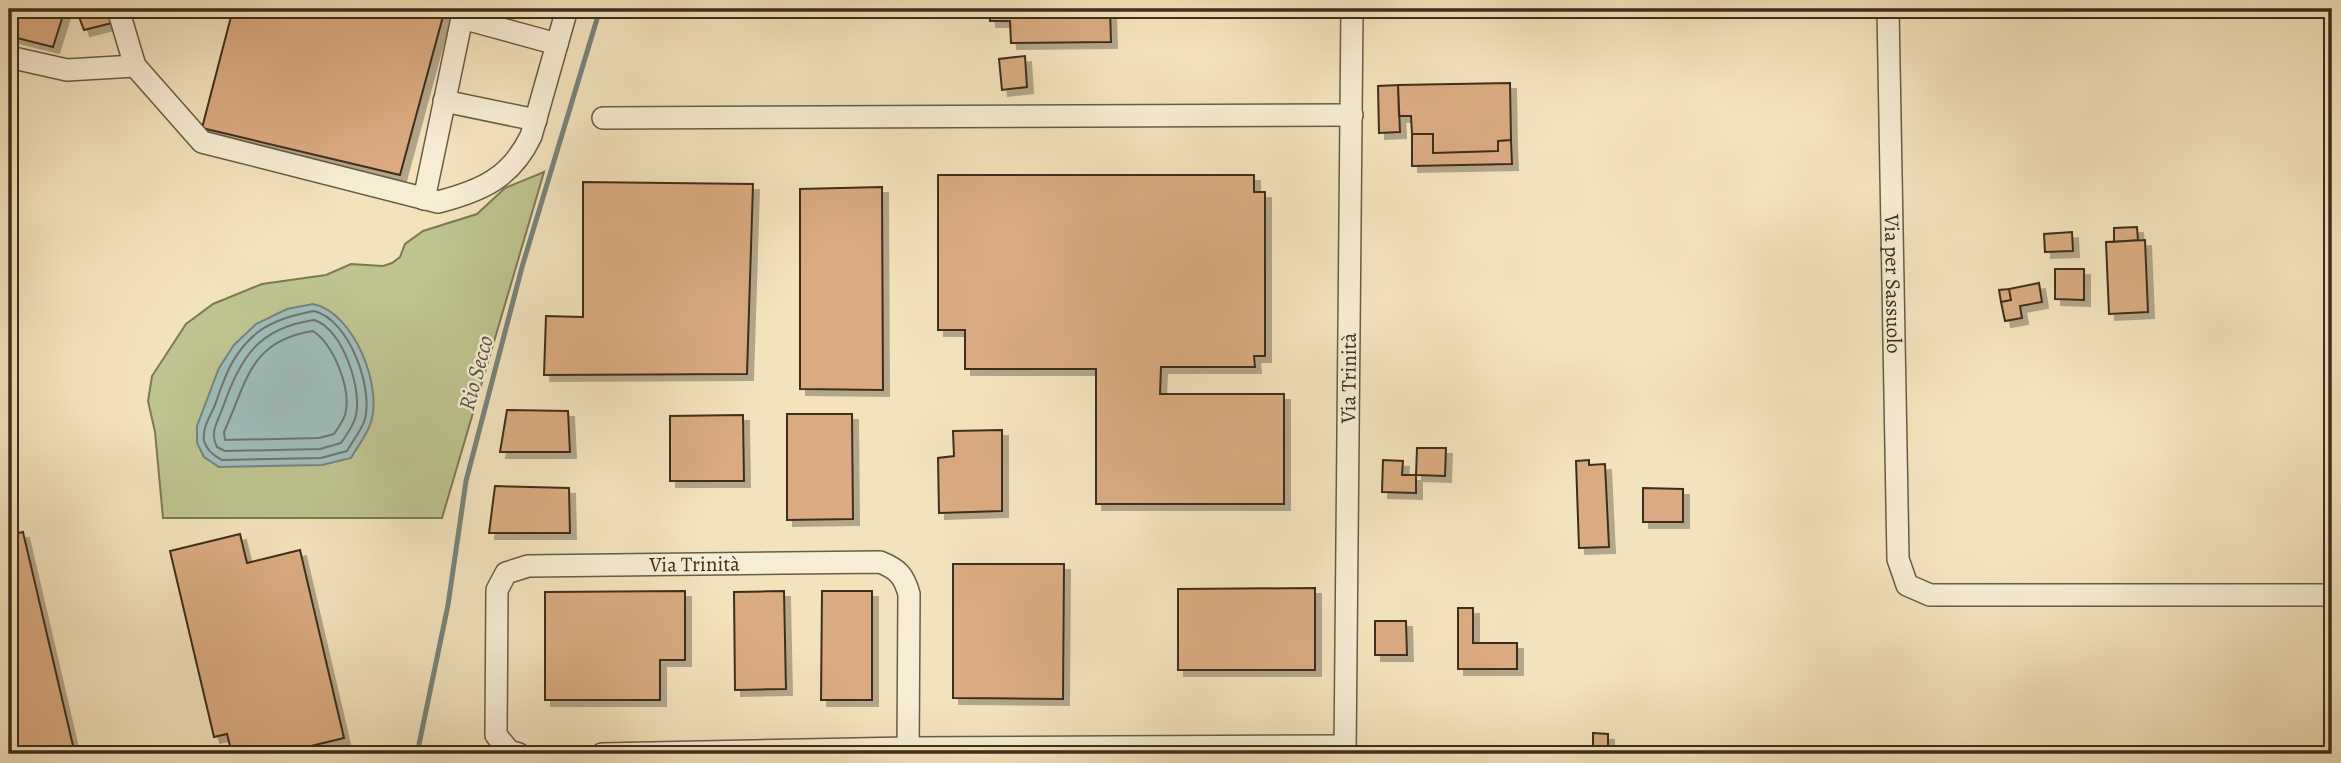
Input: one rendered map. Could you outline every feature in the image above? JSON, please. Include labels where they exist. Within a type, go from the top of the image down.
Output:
[{"type":"street","points":[[118,9],[135,66],[194,134],[210,146],[438,202],[476,193],[502,175],[523,153],[536,120],[568,9]]},
{"type":"street","name":"Via Trinità","points":[[602,754],[1345,750],[1352,9]]},
{"type":"street","name":"Via per Sassuolo","points":[[1888,9],[1898,559],[1907,584],[1930,595],[2332,595]]},
{"type":"street","points":[[424,199],[463,13],[557,44]]},
{"type":"street","points":[[9,57],[67,70],[135,66]]},
{"type":"street","points":[[444,101],[536,120]]},
{"type":"street","points":[[603,118],[1352,115]]},
{"type":"street","name":"Via Trinità","points":[[519,754],[502,745],[496,735],[498,590],[506,573],[528,566],[880,562],[896,568],[905,579],[909,594],[908,751]]},
{"type":"green space","points":[[544,172],[442,518],[163,518],[155,432],[148,401],[152,376],[186,324],[213,304],[262,284],[326,275],[351,264],[383,266],[392,263],[400,257],[405,244],[423,231],[477,214],[505,188]]},
{"type":"water","points":[[313,304],[328,310],[341,321],[362,354],[373,392],[370,425],[364,437],[351,458],[322,465],[219,467],[204,457],[197,443],[197,426],[219,368],[234,345],[256,324],[287,309]]},
{"type":"building","points":[[9,9],[65,9],[53,47],[9,36]]},
{"type":"building","points":[[76,9],[109,9],[112,23],[84,30]]},
{"type":"building","points":[[233,9],[445,9],[400,175],[202,128]]},
{"type":"building","points":[[989,9],[1110,9],[1111,42],[1011,43],[1010,21],[990,21]]},
{"type":"building","points":[[1025,56],[1027,87],[1002,90],[999,59]]},
{"type":"building","points":[[1510,83],[1511,140],[1498,141],[1498,151],[1433,153],[1433,134],[1412,134],[1411,116],[1399,116],[1398,85]]},
{"type":"building","points":[[1398,85],[1400,132],[1379,133],[1378,86]]},
{"type":"building","points":[[1412,134],[1433,134],[1433,153],[1498,151],[1498,141],[1511,140],[1512,164],[1412,166]]},
{"type":"building","points":[[938,175],[1254,175],[1254,192],[1265,192],[1265,356],[1254,356],[1255,367],[1161,367],[1160,394],[1284,394],[1284,504],[1096,504],[1096,369],[965,369],[965,330],[938,330]]},
{"type":"building","points":[[583,182],[753,184],[747,374],[544,375],[546,316],[583,317]]},
{"type":"building","points":[[882,187],[883,390],[800,389],[800,189]]},
{"type":"building","points":[[2137,227],[2138,240],[2114,242],[2114,228]]},
{"type":"building","points":[[2072,232],[2073,251],[2045,252],[2044,234]]},
{"type":"building","points":[[2145,240],[2148,312],[2109,314],[2106,242]]},
{"type":"building","points":[[2055,269],[2084,269],[2084,300],[2055,299]]},
{"type":"building","points":[[2039,283],[2042,302],[2020,306],[2022,318],[2005,321],[2001,302],[2011,300],[2009,289]]},
{"type":"building","points":[[2009,289],[2011,300],[2001,302],[1999,290]]},
{"type":"building","points":[[507,410],[568,411],[570,452],[500,452]]},
{"type":"building","points":[[787,414],[852,414],[853,519],[787,520]]},
{"type":"building","points":[[743,415],[744,481],[670,481],[670,416]]},
{"type":"building","points":[[1002,430],[1002,511],[939,513],[938,458],[954,456],[953,431]]},
{"type":"building","points":[[1417,448],[1446,448],[1445,476],[1416,475]]},
{"type":"building","points":[[1383,460],[1403,461],[1402,475],[1416,475],[1416,493],[1382,492]]},
{"type":"building","points":[[1589,460],[1589,465],[1605,464],[1609,547],[1579,548],[1576,461]]},
{"type":"building","points":[[495,486],[569,488],[570,533],[489,533]]},
{"type":"building","points":[[1643,488],[1683,489],[1683,522],[1643,522]]},
{"type":"building","points":[[23,532],[75,754],[9,754],[9,535]]},
{"type":"building","points":[[240,534],[247,563],[300,550],[344,738],[278,754],[232,754],[227,734],[214,737],[170,551]]},
{"type":"building","points":[[953,564],[1064,564],[1063,699],[953,698]]},
{"type":"building","points":[[1315,588],[1315,670],[1178,670],[1178,589]]},
{"type":"building","points":[[685,591],[685,660],[660,660],[660,700],[545,700],[545,592]]},
{"type":"building","points":[[784,591],[786,689],[735,690],[734,592]]},
{"type":"building","points":[[822,591],[872,591],[872,700],[821,700]]},
{"type":"building","points":[[1458,608],[1473,608],[1473,643],[1517,643],[1517,669],[1458,669]]},
{"type":"building","points":[[1375,621],[1406,621],[1407,655],[1375,655]]},
{"type":"building","points":[[1593,733],[1608,734],[1608,752],[1593,751]]},
{"type":"waterway","name":"Rio Secco","points":[[417,754],[448,605],[466,481],[522,267],[600,9]]}]
